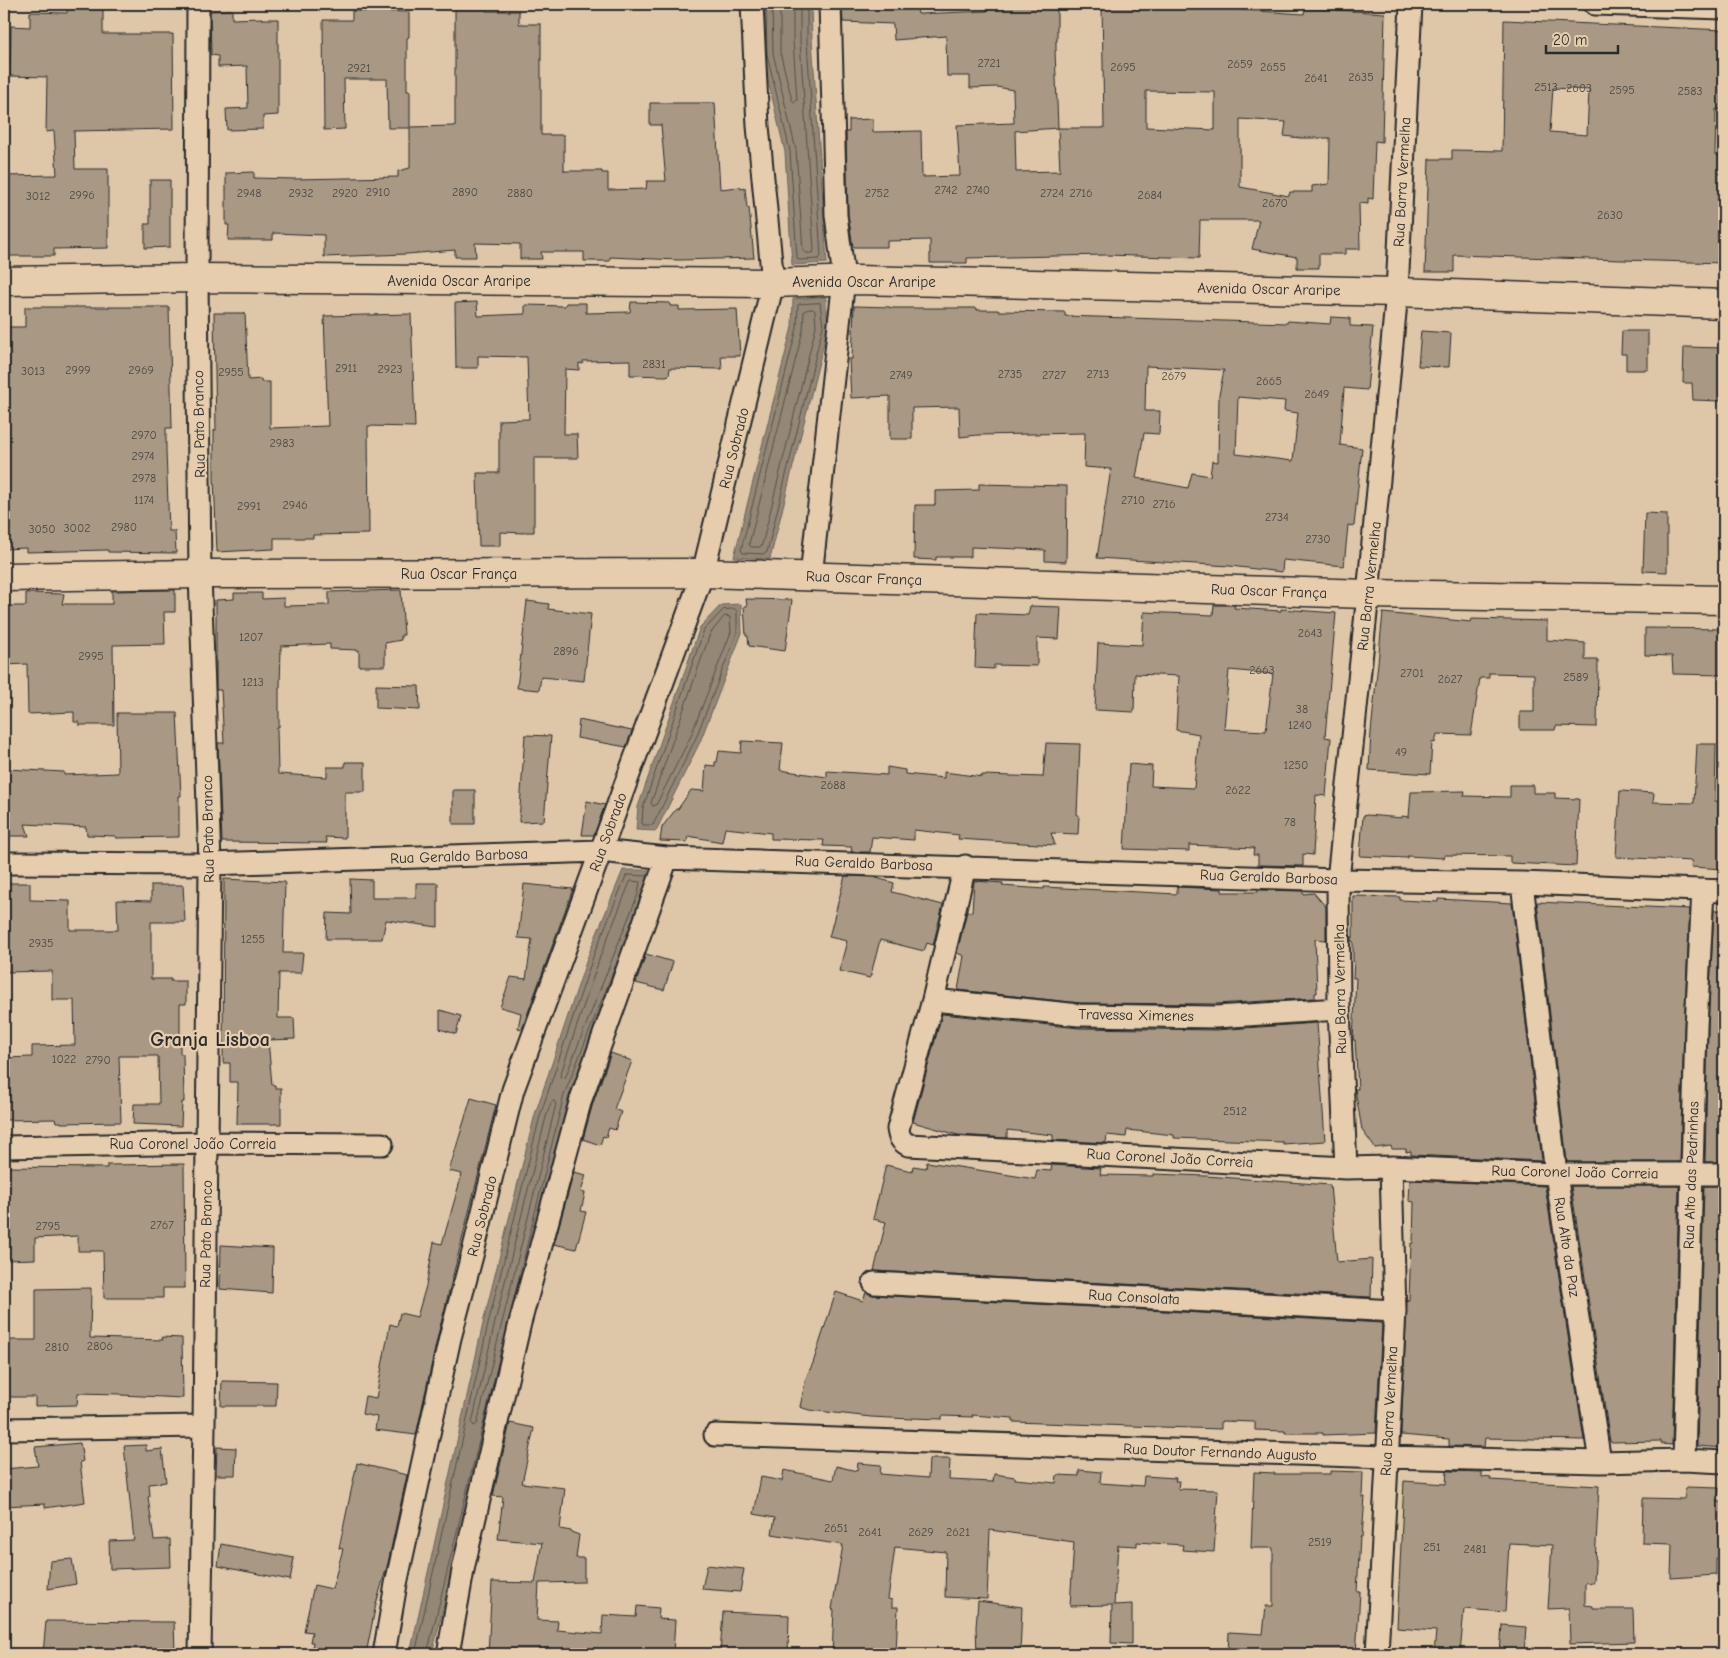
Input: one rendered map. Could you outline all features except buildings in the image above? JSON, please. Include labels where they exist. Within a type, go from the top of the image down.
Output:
[{"type":"street","name":"Rua Pato Branco","points":[[198,4],[197,278],[200,574],[210,864],[200,1654]]},
{"type":"street","name":"Rua Sobrado","points":[[384,1654],[396,1584],[448,1347],[513,1090],[703,573],[773,283],[758,126],[752,4]]},
{"type":"street","points":[[811,576],[844,279],[836,215],[830,4]]},
{"type":"street","name":"Rua Barra Vermelha","points":[[1346,1168],[1339,1009],[1338,880],[1397,292],[1411,4]]},
{"type":"street","points":[[1595,4],[1724,8]]},
{"type":"street","name":"Avenida Oscar Araripe","points":[[4,281],[197,278],[773,283],[844,279],[1397,292],[1724,304]]},
{"type":"street","name":"Rua Oscar França","points":[[4,577],[200,574],[703,573],[1368,594],[1724,600]]},
{"type":"street","name":"Rua Geraldo Barbosa","points":[[4,863],[210,864],[600,851],[667,858],[966,866],[1338,880],[1522,883],[1724,891]]},
{"type":"street","points":[[448,1654],[464,1564],[518,1332],[581,1098],[667,858]]},
{"type":"street","name":"Rua Coronel João Correia","points":[[966,866],[933,1000],[898,1129],[899,1136],[908,1145],[1346,1168],[1391,1167],[1556,1174],[1724,1174]]},
{"type":"street","name":"Rua Alto da Paz","points":[[1522,883],[1556,1174],[1600,1462]]},
{"type":"street","name":"Rua Alto das Pedrinhas","points":[[1684,1460],[1691,1173],[1703,890]]},
{"type":"street","name":"Travessa Ximenes","points":[[933,1000],[1079,1015],[1216,1017],[1339,1009]]},
{"type":"street","name":"Rua Coronel João Correia","points":[[4,1147],[207,1143],[382,1144]]},
{"type":"street","name":"Rua Barra Vermelha","points":[[1377,1654],[1395,1310],[1391,1167]]},
{"type":"street","name":"Rua Consolata","points":[[874,1283],[1395,1310]]},
{"type":"street","points":[[4,1429],[204,1426]]},
{"type":"street","name":"Rua Doutor Fernando Augusto","points":[[715,1435],[1386,1457],[1600,1462],[1684,1460],[1724,1462]]},
{"type":"water","points":[[761,4],[811,4],[827,263],[792,265],[785,152],[762,55]]},
{"type":"water","points":[[826,297],[828,326],[770,559],[734,557],[792,327],[793,299]]},
{"type":"water","points":[[741,604],[742,633],[700,742],[656,831],[636,830],[638,807],[700,627],[721,605]]},
{"type":"water","points":[[623,870],[656,870],[649,897],[569,1096],[432,1654],[410,1654],[484,1319],[535,1114],[589,953]]},
{"type":"district","name":"Granja Lisboa","points":[[210,1039]]}]
